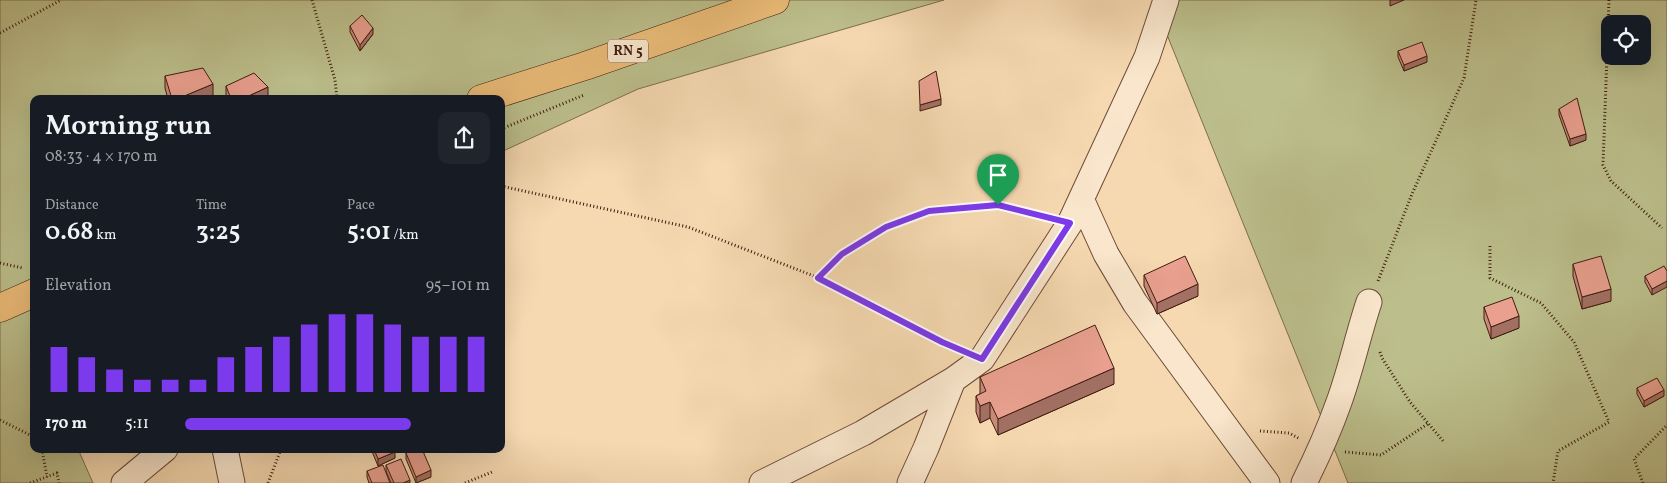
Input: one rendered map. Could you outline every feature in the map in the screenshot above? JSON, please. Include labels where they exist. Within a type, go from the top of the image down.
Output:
[{"type":"main road","name":"RN 5","points":[[494,95],[585,66],[775,0]]},
{"type":"main road","points":[[0,308],[30,281]]},
{"type":"street","points":[[762,483],[863,433],[953,380],[982,359],[1070,223],[1082,201],[1147,57],[1166,0]]},
{"type":"street","points":[[1082,201],[1106,254],[1135,303],[1267,483]]},
{"type":"street","points":[[1304,483],[1320,451],[1340,401],[1369,302]]},
{"type":"street","points":[[910,483],[953,380]]},
{"type":"street","points":[[124,483],[160,453]]},
{"type":"street","points":[[226,453],[232,483]]},
{"type":"path","points":[[0,34],[61,0]]},
{"type":"path","points":[[312,0],[336,80],[337,95]]},
{"type":"path","points":[[1369,302],[1412,194],[1464,78],[1476,0]]},
{"type":"path","points":[[1609,0],[1603,165],[1611,181],[1662,228]]},
{"type":"path","points":[[505,187],[688,226],[818,278],[942,342],[982,359]]},
{"type":"path","points":[[818,278],[842,254],[883,228],[929,211],[998,205],[1070,223]]},
{"type":"path","points":[[1490,246],[1490,278],[1541,303],[1574,342],[1609,422],[1558,451],[1553,483]]},
{"type":"path","points":[[0,263],[30,281]]},
{"type":"path","points":[[1380,349],[1382,358],[1410,402],[1444,442]]},
{"type":"path","points":[[0,420],[30,436]]},
{"type":"path","points":[[1643,483],[1634,459],[1667,425]]},
{"type":"path","points":[[43,453],[47,477]]},
{"type":"path","points":[[268,483],[279,453]]},
{"type":"path","points":[[464,483],[492,472]]},
{"type":"path","points":[[30,483],[57,473],[59,483]]},
{"type":"green space","points":[[0,0],[944,0],[638,89],[505,150],[505,95],[30,95],[30,453],[80,453],[93,483],[0,483]]},
{"type":"green space","points":[[1153,0],[1667,0],[1667,483],[1348,483]]},
{"type":"building","points":[[362,15],[373,28],[360,45],[350,26]]},
{"type":"building","points":[[1422,42],[1427,56],[1404,65],[1398,51]]},
{"type":"building","points":[[203,68],[213,84],[187,95],[171,95],[165,76]]},
{"type":"building","points":[[936,71],[941,99],[920,105],[919,81]]},
{"type":"building","points":[[254,73],[268,87],[251,95],[229,95],[226,86]]},
{"type":"building","points":[[1577,98],[1586,134],[1570,139],[1559,109]]},
{"type":"building","points":[[1185,256],[1198,284],[1157,303],[1144,275]]},
{"type":"building","points":[[1601,256],[1611,289],[1582,297],[1573,264]]},
{"type":"building","points":[[1664,266],[1667,271],[1667,281],[1652,289],[1645,276]]},
{"type":"building","points":[[1512,297],[1519,316],[1491,327],[1484,307]]},
{"type":"building","points":[[1095,325],[1114,368],[998,419],[990,402],[980,406],[976,396],[986,391],[980,377]]},
{"type":"building","points":[[1657,378],[1664,390],[1644,401],[1637,388]]},
{"type":"building","points":[[376,453],[393,453],[378,459]]},
{"type":"building","points":[[406,453],[424,453],[431,470],[416,477]]},
{"type":"building","points":[[401,459],[410,480],[403,483],[394,483],[386,465]]},
{"type":"building","points":[[383,465],[390,483],[372,483],[367,471]]},
{"type":"route","points":[[998,205],[1070,223],[982,359],[942,342],[818,278],[842,254],[883,228],[929,211],[998,205]]}]
